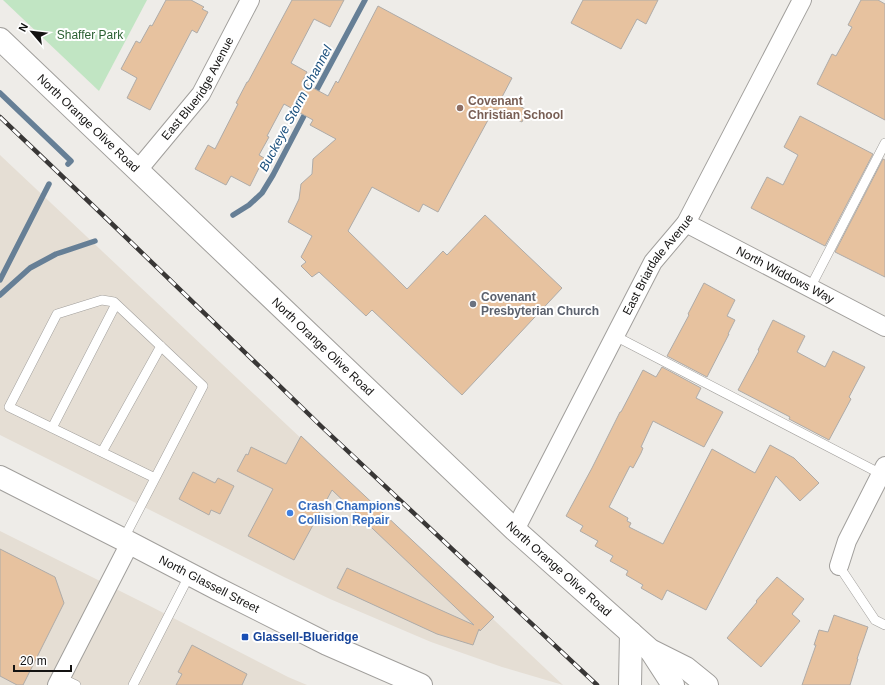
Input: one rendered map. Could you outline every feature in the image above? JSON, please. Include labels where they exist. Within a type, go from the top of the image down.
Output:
[{"type":"street","name":"East Blueridge Avenue","points":[[137,171],[201,94],[250,0]]},
{"type":"street","name":"East Briardale Avenue","points":[[514,530],[653,262],[686,223],[802,0]]},
{"type":"street","name":"North Orange Olive Road","points":[[0,40],[514,530],[650,650],[673,685]]},
{"type":"street","name":"North Widdows Way","points":[[686,223],[885,327]]},
{"type":"street","points":[[839,566],[846,541],[883,470]]},
{"type":"street","name":"North Glassell Street","points":[[0,477],[327,644],[419,685]]},
{"type":"street","points":[[64,683],[127,541]]},
{"type":"street","points":[[630,685],[631,633]]},
{"type":"street","name":"North Orange Olive Road","points":[[650,650],[686,668],[707,685]]},
{"type":"lane","points":[[810,288],[885,143]]},
{"type":"lane","points":[[127,541],[155,478],[203,386],[114,302],[102,300],[57,314],[9,407],[155,478]]},
{"type":"lane","points":[[52,428],[116,304]]},
{"type":"lane","points":[[615,336],[883,470]]},
{"type":"lane","points":[[102,452],[161,346]]},
{"type":"lane","points":[[839,566],[875,620],[885,625]]},
{"type":"lane","points":[[133,685],[190,574]]},
{"type":"shaded area","points":[[0,155],[563,685],[502,667],[431,642],[330,599],[0,435]]},
{"type":"shaded area","points":[[0,531],[288,677],[307,685],[0,685]]},
{"type":"green space","name":"Shaffer Park","points":[[3,0],[147,0],[99,91]]},
{"type":"building","points":[[166,0],[191,0],[204,7],[202,9],[208,12],[197,33],[192,30],[150,110],[127,98],[137,78],[121,69],[136,41],[140,43],[150,25],[152,26]]},
{"type":"building","points":[[292,0],[344,0],[330,27],[314,19],[291,63],[307,72],[302,82],[328,96],[336,81],[338,83],[378,6],[512,78],[502,97],[527,110],[522,122],[494,109],[438,212],[423,204],[419,212],[372,187],[348,231],[407,289],[443,251],[447,255],[485,215],[562,288],[462,395],[372,310],[366,316],[319,272],[312,277],[301,266],[306,262],[301,257],[312,236],[288,222],[299,199],[301,184],[312,174],[313,159],[336,139],[310,125],[313,120],[284,104],[259,155],[264,158],[250,186],[231,176],[226,185],[195,169],[208,145],[215,149],[238,104],[236,103]]},
{"type":"building","points":[[583,0],[658,0],[646,24],[637,19],[621,49],[571,23]]},
{"type":"building","points":[[861,0],[878,0],[885,4],[885,120],[817,84],[832,54],[836,56],[852,27],[848,25]]},
{"type":"building","points":[[800,116],[873,154],[825,246],[751,208],[767,177],[783,185],[798,155],[784,147]]},
{"type":"building","points":[[883,159],[885,160],[885,277],[835,252]]},
{"type":"building","points":[[704,283],[735,300],[727,316],[735,320],[707,377],[667,356]]},
{"type":"building","points":[[773,320],[805,336],[797,352],[825,367],[833,351],[865,367],[849,397],[851,399],[829,440],[789,419],[790,417],[738,390],[759,351],[758,350]]},
{"type":"building","points":[[662,367],[701,388],[696,398],[723,412],[704,447],[653,421],[641,447],[643,448],[641,453],[633,468],[630,466],[609,507],[628,518],[627,521],[631,523],[629,527],[663,544],[712,449],[755,473],[770,445],[794,458],[819,483],[800,501],[776,476],[706,610],[667,590],[662,600],[641,588],[643,585],[626,575],[628,571],[610,561],[613,556],[595,546],[598,541],[580,531],[583,526],[566,516],[643,370],[656,377]]},
{"type":"building","points":[[301,436],[494,617],[480,631],[479,629],[473,645],[437,634],[337,588],[347,568],[474,625],[332,490],[294,560],[248,536],[273,489],[237,471],[246,454],[248,455],[251,447],[286,464]]},
{"type":"building","points":[[193,472],[215,483],[218,478],[234,486],[220,514],[211,510],[209,515],[179,499]]},
{"type":"building","points":[[0,549],[55,577],[64,603],[23,685],[17,685],[0,676]]},
{"type":"building","points":[[777,577],[804,599],[792,614],[800,621],[761,667],[727,638]]},
{"type":"building","points":[[834,615],[868,627],[850,685],[802,685],[816,645],[814,645],[819,630],[828,632]]},
{"type":"building","points":[[192,645],[247,674],[242,685],[176,685],[182,674],[178,672]]},
{"type":"waterway","name":"Buckeye Storm Channel","points":[[314,95],[365,0]]},
{"type":"waterway","points":[[0,93],[71,161],[68,164]]},
{"type":"waterway","name":"Buckeye Storm Channel","points":[[233,215],[249,205],[262,193],[307,110]]},
{"type":"waterway","points":[[0,280],[49,184]]},
{"type":"waterway","name":"Buckeye Storm Channel","points":[[0,295],[30,268],[56,254],[95,241]]},
{"type":"railway","points":[[0,117],[322,427],[597,685]]},
{"type":"place","name":"Covenant Christian School","points":[[460,108]]},
{"type":"place","name":"Covenant Presbyterian Church","points":[[473,304]]},
{"type":"place","name":"Crash Champions Collision Repair","points":[[290,513]]},
{"type":"place","name":"Glassell-Blueridge","points":[[245,637]]}]
